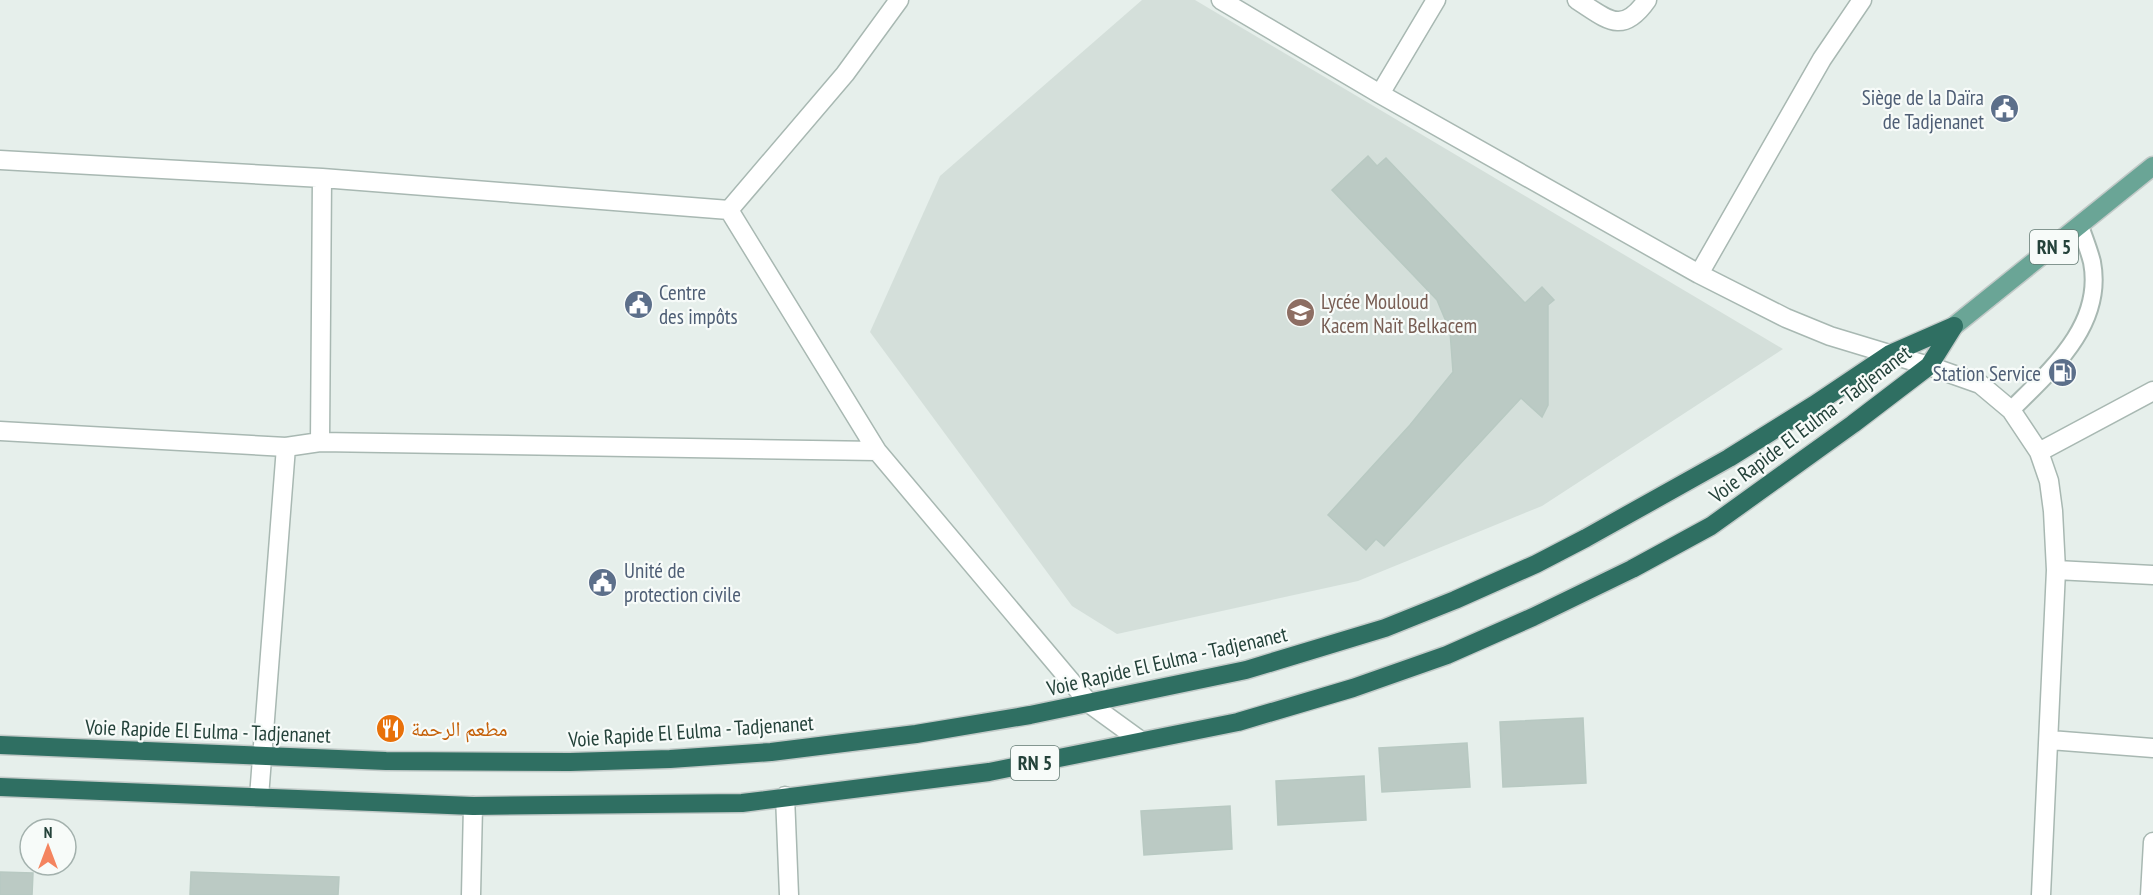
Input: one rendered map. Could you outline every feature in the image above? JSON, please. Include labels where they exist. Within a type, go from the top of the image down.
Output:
[{"type":"highway","name":"Voie Rapide El Eulma - Tadjenanet","points":[[0,746],[397,761],[570,762],[670,759],[771,752],[916,734],[1090,704],[1246,670],[1385,628],[1455,600],[1536,564],[1586,538],[1729,458],[1890,354],[1954,326]]},
{"type":"highway","name":"Voie Rapide El Eulma - Tadjenanet","points":[[0,787],[473,806],[742,803],[989,772],[1238,722],[1353,688],[1447,655],[1632,569],[1711,526],[1929,366],[1954,326]]},
{"type":"main road","name":"RN 5","points":[[1954,326],[2153,166]]},
{"type":"street","points":[[729,210],[845,74],[899,0]]},
{"type":"street","points":[[1223,0],[1380,94],[1699,274],[1786,318],[1830,336],[1980,384],[2012,410],[2039,452],[2049,481],[2053,511],[2056,570],[2050,740],[2041,895]]},
{"type":"street","points":[[1380,94],[1436,0]]},
{"type":"street","points":[[1577,0],[1608,19],[1619,22],[1634,16],[1647,0]]},
{"type":"street","points":[[1699,274],[1822,60],[1862,0]]},
{"type":"street","points":[[0,159],[322,178],[729,210]]},
{"type":"street","points":[[320,442],[322,178]]},
{"type":"street","points":[[729,210],[877,451],[1090,704],[1141,741]]},
{"type":"street","points":[[2039,452],[2153,391]]},
{"type":"street","points":[[0,431],[286,447],[320,442],[877,451]]},
{"type":"street","points":[[259,797],[286,447]]},
{"type":"street","points":[[2056,570],[2153,575]]},
{"type":"street","points":[[2050,740],[2153,748]]},
{"type":"street","points":[[785,796],[789,895]]},
{"type":"street","points":[[471,895],[473,806]]},
{"type":"street","points":[[2150,895],[2153,842]]},
{"type":"lane","points":[[2012,410],[2056,365],[2076,339],[2085,322],[2092,298],[2093,279],[2092,261],[2080,226]]},
{"type":"shaded area","name":"Lycée Mouloud Kacem Naït Belkacem","points":[[1142,0],[1195,0],[1783,349],[1542,506],[1358,581],[1117,634],[1072,606],[870,332],[940,176]]},
{"type":"building","points":[[1368,156],[1377,166],[1386,158],[1525,303],[1542,287],[1554,300],[1548,305],[1548,405],[1542,417],[1521,398],[1384,546],[1376,539],[1366,550],[1328,515],[1410,425],[1453,372],[1450,331],[1437,300],[1332,190]]},
{"type":"building","points":[[1583,718],[1586,783],[1503,787],[1500,722]]},
{"type":"building","points":[[1467,743],[1470,787],[1382,792],[1379,748]]},
{"type":"building","points":[[1364,776],[1366,820],[1278,825],[1276,781]]},
{"type":"building","points":[[1230,806],[1232,849],[1144,855],[1141,811]]},
{"type":"building","points":[[0,872],[18,873],[18,877],[33,877],[32,895],[0,895]]},
{"type":"building","points":[[191,872],[339,877],[338,895],[190,895]]},
{"type":"place","name":"Siège de la Daïra de Tadjenanet","points":[[2005,109]]},
{"type":"place","name":"Centre des impôts","points":[[638,304]]},
{"type":"place","name":"Lycée Mouloud Kacem Naït Belkacem","points":[[1300,313]]},
{"type":"place","name":"Station Service","points":[[2062,373]]},
{"type":"place","name":"Unité de protection civile","points":[[603,582]]},
{"type":"place","name":"مطعم الرحمة","points":[[390,728]]}]
